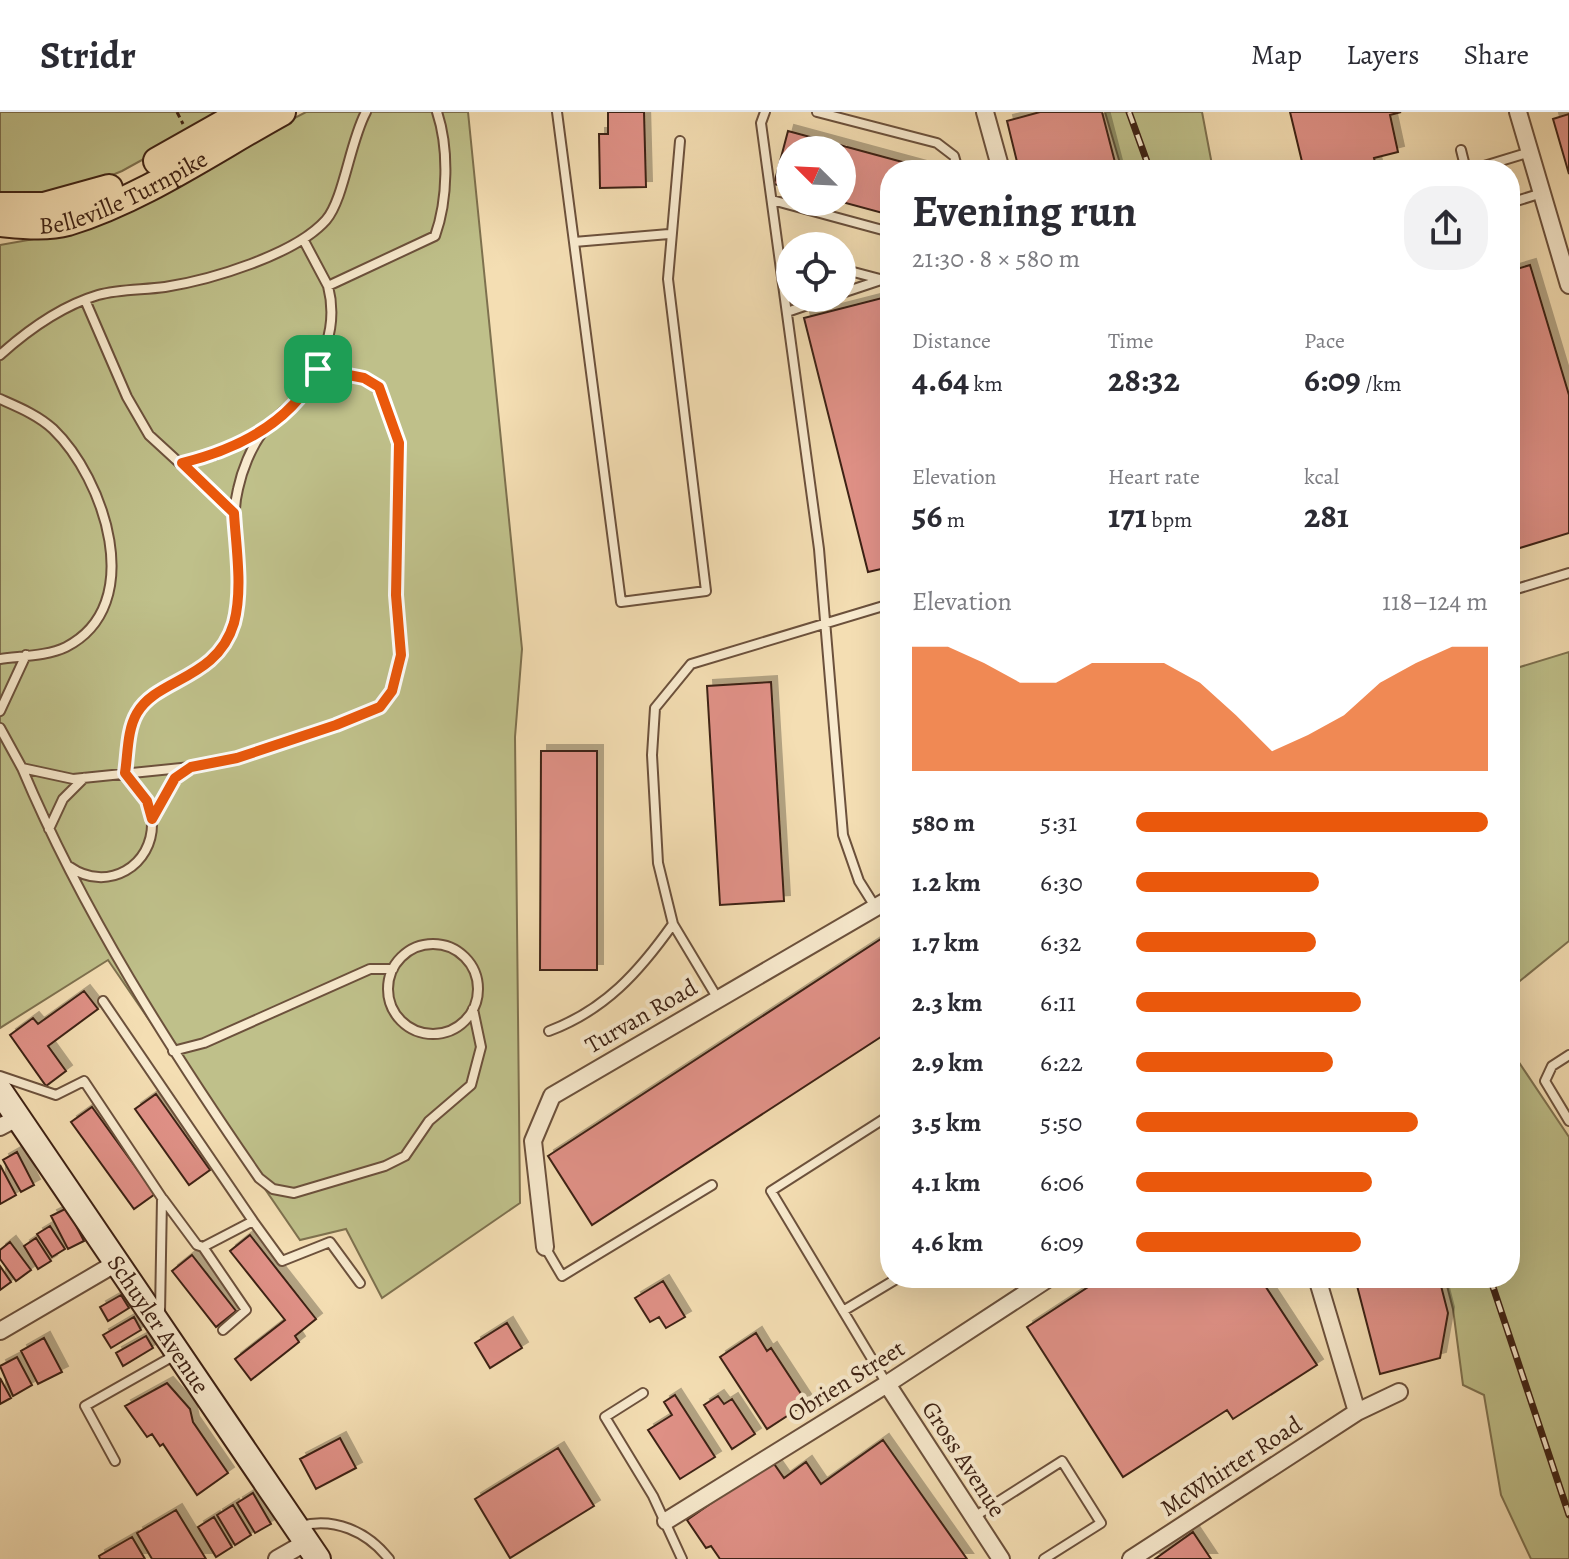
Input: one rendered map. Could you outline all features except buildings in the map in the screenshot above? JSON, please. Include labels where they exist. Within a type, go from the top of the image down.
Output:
[{"type":"main road","name":"Belleville Turnpike","points":[[0,206],[44,206],[99,192],[244,112]]},
{"type":"main road","name":"Belleville Turnpike","points":[[0,223],[32,226],[65,223],[124,200],[282,112]]},
{"type":"main road","name":"Schuyler Avenue","points":[[0,1091],[10,1122],[118,1262],[306,1543]]},
{"type":"street","points":[[985,112],[998,160]]},
{"type":"street","points":[[1518,112],[1569,285]]},
{"type":"street","name":"Turvan Road","points":[[545,1247],[533,1141],[552,1096],[880,906]]},
{"type":"street","points":[[0,1331],[118,1262]]},
{"type":"street","name":"Obrien Street","points":[[666,1521],[887,1384],[1034,1288]]},
{"type":"street","points":[[1320,1288],[1357,1412]]},
{"type":"street","name":"Gross Avenue","points":[[887,1384],[1001,1559]]},
{"type":"street","name":"McWhirter Road","points":[[1131,1559],[1357,1412],[1399,1392]]},
{"type":"street","points":[[277,1559],[306,1543]]},
{"type":"lane","points":[[0,355],[37,325],[85,300],[212,276],[303,239],[328,218],[366,112]]},
{"type":"lane","points":[[328,286],[435,236],[442,217],[444,184],[442,128],[437,112]]},
{"type":"lane","points":[[557,112],[621,602],[706,591],[668,279],[669,234],[676,210],[680,141]]},
{"type":"lane","points":[[765,112],[761,123],[776,232]]},
{"type":"lane","points":[[817,112],[937,143],[955,160]]},
{"type":"lane","points":[[1461,150],[1465,160]]},
{"type":"lane","points":[[1503,160],[1530,152]]},
{"type":"lane","points":[[1520,200],[1542,193]]},
{"type":"lane","points":[[772,200],[880,229]]},
{"type":"lane","points":[[574,242],[669,234]]},
{"type":"lane","points":[[182,463],[215,455],[263,432],[306,393],[329,339],[332,301],[328,286],[303,239]]},
{"type":"lane","points":[[856,272],[880,277]]},
{"type":"lane","points":[[856,288],[880,280]]},
{"type":"lane","points":[[85,300],[127,397],[149,435],[234,513]]},
{"type":"lane","points":[[787,312],[819,549],[843,835],[859,881],[880,901]]},
{"type":"lane","points":[[318,369],[364,378],[379,387],[399,443]]},
{"type":"lane","points":[[0,399],[51,428],[66,444],[103,513],[113,548],[112,583],[87,631],[65,648],[0,659]]},
{"type":"lane","points":[[66,864],[80,873],[101,877],[126,873],[141,861],[150,844],[152,819],[147,801],[125,773],[132,725],[139,710],[150,699],[209,664],[234,624],[237,589],[234,513],[248,457],[263,432]]},
{"type":"lane","points":[[1520,588],[1569,573]]},
{"type":"lane","points":[[718,999],[673,924],[658,863],[652,755],[655,708],[691,664],[880,607]]},
{"type":"lane","points":[[0,711],[26,655]]},
{"type":"lane","points":[[22,768],[44,776],[84,778],[191,767],[237,758],[336,725]]},
{"type":"lane","points":[[0,728],[66,864],[173,1051],[259,1178],[273,1189],[294,1193],[385,1166],[405,1156],[429,1121],[471,1085],[481,1047],[473,1009]]},
{"type":"lane","points":[[152,819],[175,778],[191,767]]},
{"type":"lane","points":[[49,829],[63,799],[84,778]]},
{"type":"lane","points":[[549,1031],[575,1021],[617,993],[649,958],[673,924]]},
{"type":"lane","points":[[425,944],[441,944],[455,949],[476,973],[478,989],[473,1009],[460,1025],[448,1032],[420,1033],[407,1027],[390,1005],[387,989],[393,969],[410,950],[425,944]]},
{"type":"lane","points":[[173,1051],[204,1043],[370,969],[393,969]]},
{"type":"lane","points":[[103,1001],[282,1261],[330,1242],[360,1283]]},
{"type":"lane","points":[[1569,1055],[1552,1066],[1545,1081],[1569,1121]]},
{"type":"lane","points":[[0,1076],[56,1095],[84,1081],[162,1198],[197,1245],[203,1247],[246,1310],[223,1330]]},
{"type":"lane","points":[[880,1121],[771,1191],[887,1384]]},
{"type":"lane","points":[[545,1247],[562,1276],[712,1185]]},
{"type":"lane","points":[[160,1326],[162,1198]]},
{"type":"lane","points":[[203,1247],[253,1221]]},
{"type":"lane","points":[[843,1311],[881,1288]]},
{"type":"lane","points":[[115,1461],[85,1406],[178,1354]]},
{"type":"lane","points":[[643,1393],[605,1417],[666,1521],[682,1559]]},
{"type":"lane","points":[[974,1517],[1062,1461],[1101,1523],[1044,1559]]},
{"type":"lane","points":[[306,1543],[318,1521],[351,1528],[389,1559]]},
{"type":"path","points":[[336,725],[380,707],[392,691],[399,673],[396,574],[399,443]]},
{"type":"green space","points":[[0,112],[229,112],[122,171],[71,192],[0,196]]},
{"type":"green space","points":[[306,112],[468,112],[522,649],[515,737],[520,1203],[382,1298],[346,1229],[300,1240],[108,960],[0,1028],[0,245],[62,234],[135,202]]},
{"type":"green space","points":[[1105,112],[1202,112],[1211,160],[1119,160]]},
{"type":"green space","points":[[1569,652],[1569,941],[1520,981],[1520,667]]},
{"type":"green space","points":[[1520,1064],[1569,1137],[1569,1559],[1531,1559],[1501,1495],[1484,1395],[1463,1385],[1448,1288],[1520,1288]]},
{"type":"railway","points":[[1129,112],[1146,160]]},
{"type":"railway","points":[[1493,1288],[1569,1515]]},
{"type":"route","points":[[318,369],[364,378],[379,387],[399,443],[396,595],[401,655],[399,673],[392,691],[380,707],[237,758],[191,767],[175,778],[152,819],[147,801],[125,773],[132,725],[139,710],[150,699],[209,664],[234,624],[237,589],[234,513],[182,463],[215,455],[263,432],[306,393],[318,369]]}]
